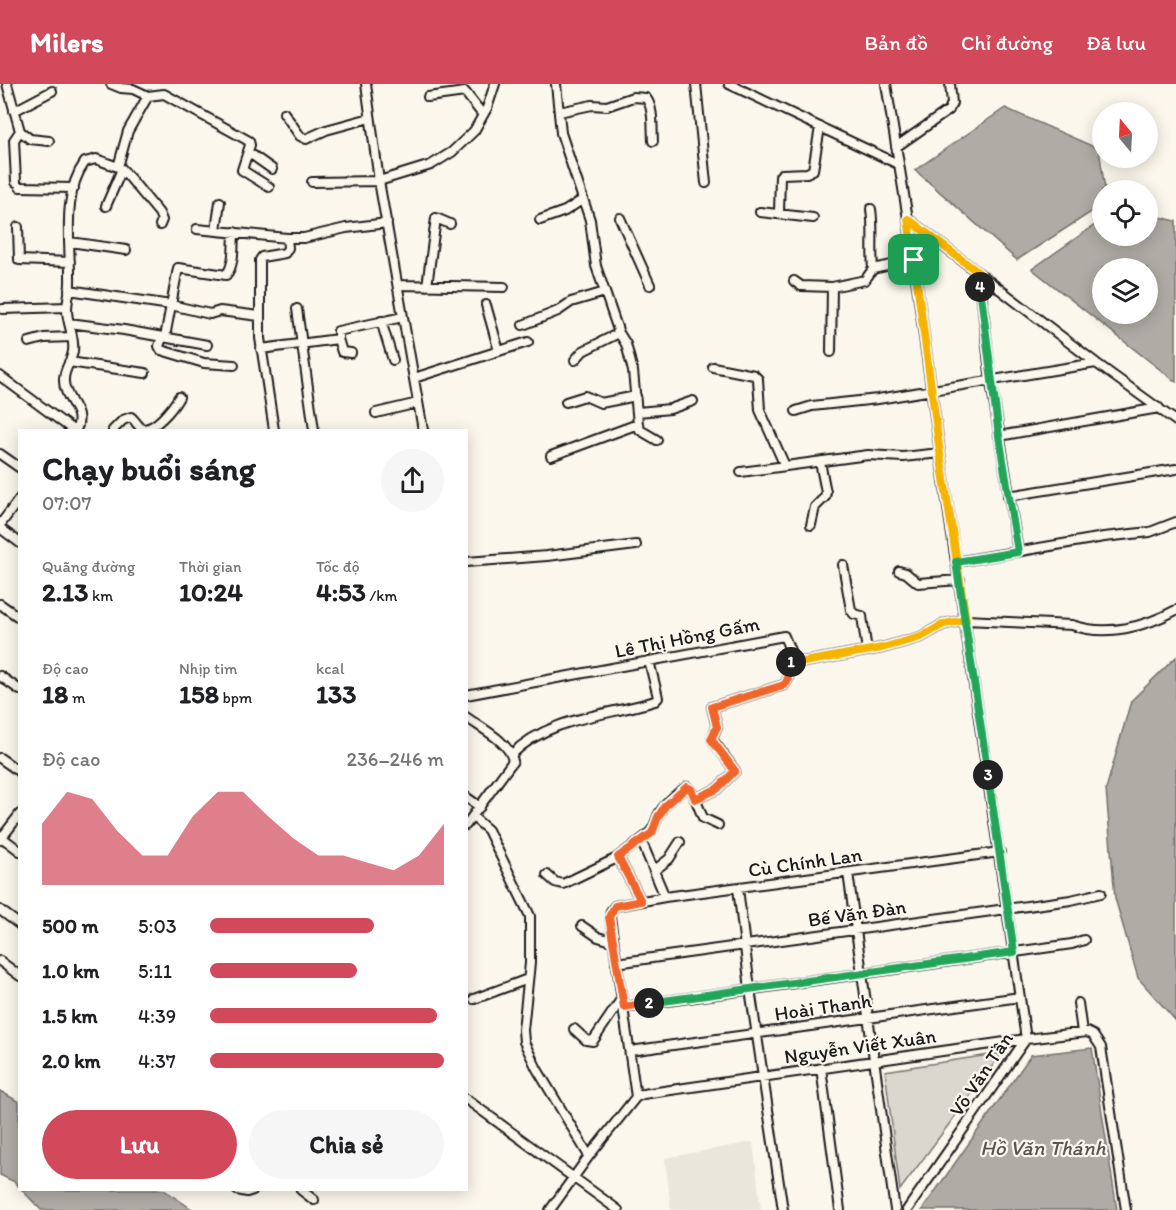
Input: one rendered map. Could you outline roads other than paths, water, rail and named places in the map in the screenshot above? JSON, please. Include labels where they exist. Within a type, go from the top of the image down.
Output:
[{"type":"street","points":[[7,84],[20,131],[30,139],[49,141]]},
{"type":"street","points":[[111,84],[136,90],[148,96],[164,94],[249,141],[250,145],[242,170],[269,187]]},
{"type":"street","points":[[366,84],[380,181],[423,429]]},
{"type":"street","points":[[312,182],[380,181],[424,168],[452,152],[474,131],[495,84]]},
{"type":"street","points":[[556,84],[561,133],[591,222],[596,266],[619,333],[627,346],[633,371],[638,424],[640,430],[657,440]]},
{"type":"street","points":[[696,84],[706,183]]},
{"type":"street","points":[[729,84],[898,164]]},
{"type":"street","name":"Võ Văn Tần","points":[[886,84],[908,219],[1026,1039],[907,1210]]},
{"type":"street","points":[[896,147],[949,110],[952,103],[950,84]]},
{"type":"street","points":[[14,111],[52,91]]},
{"type":"street","points":[[428,97],[465,92],[483,115]]},
{"type":"street","points":[[106,206],[120,168],[128,131],[148,96]]},
{"type":"street","points":[[559,112],[592,105],[607,106],[633,97],[646,98],[649,101],[653,141]]},
{"type":"street","points":[[284,113],[300,136],[306,139],[326,129],[370,118]]},
{"type":"street","points":[[779,213],[780,176],[807,173],[813,170],[820,127]]},
{"type":"street","points":[[20,131],[14,140],[18,184],[74,188]]},
{"type":"street","points":[[248,152],[272,169]]},
{"type":"street","points":[[74,429],[80,423],[78,412],[67,396],[63,378],[73,350],[67,307],[71,194],[81,167],[88,160],[101,160],[120,168],[159,213],[162,220],[160,225]]},
{"type":"street","points":[[540,220],[565,211],[582,200]]},
{"type":"street","points":[[216,230],[220,202]]},
{"type":"street","points":[[871,209],[873,268]]},
{"type":"street","points":[[760,212],[813,218]]},
{"type":"street","points":[[427,286],[436,218],[450,224]]},
{"type":"street","points":[[620,218],[650,285]]},
{"type":"street","points":[[908,219],[1096,363],[1176,421]]},
{"type":"street","points":[[197,229],[304,238],[346,228],[387,223]]},
{"type":"street","points":[[18,227],[19,260],[70,262]]},
{"type":"street","points":[[234,232],[232,265],[229,273],[222,276],[178,268],[164,338],[159,346],[161,350],[204,363],[234,365]]},
{"type":"street","points":[[274,429],[261,349],[259,316],[261,258],[285,253],[288,248],[287,238]]},
{"type":"street","points":[[70,242],[126,250]]},
{"type":"street","points":[[794,281],[801,286],[832,287],[865,280],[873,268],[914,260]]},
{"type":"street","points":[[979,273],[991,382],[1018,552]]},
{"type":"street","points":[[398,285],[504,287]]},
{"type":"street","points":[[831,352],[832,287]]},
{"type":"street","points":[[69,290],[171,305],[210,314],[220,311],[259,316]]},
{"type":"street","points":[[523,325],[558,311],[571,302],[604,292]]},
{"type":"street","points":[[486,305],[499,351]]},
{"type":"street","points":[[3,309],[67,307]]},
{"type":"street","points":[[297,309],[300,344],[314,429]]},
{"type":"street","points":[[351,353],[342,352],[338,331],[403,317]]},
{"type":"street","points":[[381,321],[393,360]]},
{"type":"street","points":[[69,323],[207,345]]},
{"type":"street","points":[[574,360],[583,351],[619,333]]},
{"type":"street","points":[[29,342],[45,338],[71,337]]},
{"type":"street","points":[[261,349],[338,339]]},
{"type":"street","points":[[414,378],[528,342]]},
{"type":"street","points":[[69,362],[145,373]]},
{"type":"street","points":[[796,411],[812,406],[878,399],[991,382],[1096,363]]},
{"type":"street","points":[[713,367],[754,375],[758,379],[760,410],[785,466]]},
{"type":"street","points":[[0,376],[72,429]]},
{"type":"street","points":[[566,402],[585,396],[601,403],[636,396]]},
{"type":"street","points":[[114,429],[123,420],[131,417],[140,427],[146,428],[164,417],[179,397]]},
{"type":"street","points":[[638,412],[670,409],[693,401]]},
{"type":"street","points":[[376,413],[418,403]]},
{"type":"street","points":[[999,436],[1160,408]]},
{"type":"street","points":[[551,456],[638,424]]},
{"type":"street","points":[[741,472],[868,455],[903,457],[940,453]]},
{"type":"street","points":[[0,454],[18,467]]},
{"type":"street","points":[[811,525],[815,507],[826,492],[820,462]]},
{"type":"street","points":[[1008,496],[1176,469]]},
{"type":"street","points":[[18,501],[0,526],[18,541]]},
{"type":"street","points":[[956,562],[1104,537],[1150,532],[1176,522]]},
{"type":"street","points":[[468,562],[558,555],[636,545]]},
{"type":"street","points":[[843,565],[850,610],[862,616],[867,651]]},
{"type":"street","points":[[899,571],[906,573],[918,583],[960,580]]},
{"type":"street","points":[[0,604],[18,617]]},
{"type":"street","points":[[695,799],[717,789],[735,771],[711,739],[717,727],[712,707],[784,685],[788,679],[786,666],[794,660],[804,662],[867,651],[921,637],[944,624],[966,620],[1072,625],[1083,629],[1115,629],[1150,623],[1176,610]]},
{"type":"street","name":"Lê Thị Hồng Gấm","points":[[468,695],[784,636],[794,660]]},
{"type":"street","points":[[511,755],[523,743],[561,725],[655,701],[658,698],[649,661]]},
{"type":"street","points":[[0,676],[18,689]]},
{"type":"street","points":[[468,718],[503,744],[511,755],[511,764],[468,823]]},
{"type":"street","points":[[0,758],[18,771]]},
{"type":"street","points":[[547,875],[555,882],[563,884],[618,857],[652,833],[661,812],[687,787],[691,789],[703,818],[718,825]]},
{"type":"street","points":[[468,798],[480,807]]},
{"type":"street","points":[[18,817],[1,838],[18,850]]},
{"type":"street","points":[[473,817],[488,830],[530,916],[530,963],[523,1030],[524,1042],[537,1069],[590,1156]]},
{"type":"street","points":[[641,840],[665,897]]},
{"type":"street","points":[[654,870],[669,859],[680,842]]},
{"type":"street","name":"Cù Chính Lan","points":[[612,941],[609,917],[615,906],[665,897],[1000,852]]},
{"type":"street","points":[[618,857],[641,901]]},
{"type":"street","points":[[848,873],[895,1210]]},
{"type":"street","points":[[738,888],[762,1076],[783,1210]]},
{"type":"street","name":"Bế Văn Đàn","points":[[616,963],[1071,900],[1101,892]]},
{"type":"street","points":[[0,910],[18,924]]},
{"type":"street","points":[[550,1210],[636,1097],[612,941],[598,937],[582,926]]},
{"type":"street","points":[[574,1029],[586,1040],[593,1041],[623,1003],[750,989],[1072,944],[1084,940]]},
{"type":"street","points":[[0,961],[18,974]]},
{"type":"street","points":[[474,999],[528,979]]},
{"type":"street","name":"Hoài Thanh","points":[[630,1051],[1020,997]]},
{"type":"street","points":[[1078,1003],[1086,1033],[1098,1041],[1101,1047],[1126,1210]]},
{"type":"street","name":"Nguyễn Viết Xuân","points":[[636,1097],[643,1094],[762,1076],[1026,1039],[1086,1033]]},
{"type":"street","points":[[821,1068],[840,1210]]},
{"type":"street","points":[[469,1104],[618,1210]]},
{"type":"street","points":[[302,1191],[314,1200]]},
{"type":"water","points":[[1005,108],[1092,146],[1092,168],[1102,168],[1104,180],[1092,180],[1092,211],[1017,260],[915,170]]},
{"type":"water","points":[[1158,216],[1176,221],[1176,382],[1102,324],[1158,324],[1158,258],[1092,258],[1092,316],[1032,269],[1092,227],[1092,246],[1158,246]]},
{"type":"water","points":[[1176,657],[1176,1021],[1138,978],[1115,898],[1106,789],[1131,701]]},
{"type":"water","name":"Hồ Văn Thánh","points":[[1092,1048],[1117,1210],[922,1210],[1031,1055]]},
{"type":"water","points":[[0,1091],[18,1101],[18,1186],[0,1175]]},
{"type":"water","points":[[23,1191],[165,1191],[193,1210],[41,1210]]}]
